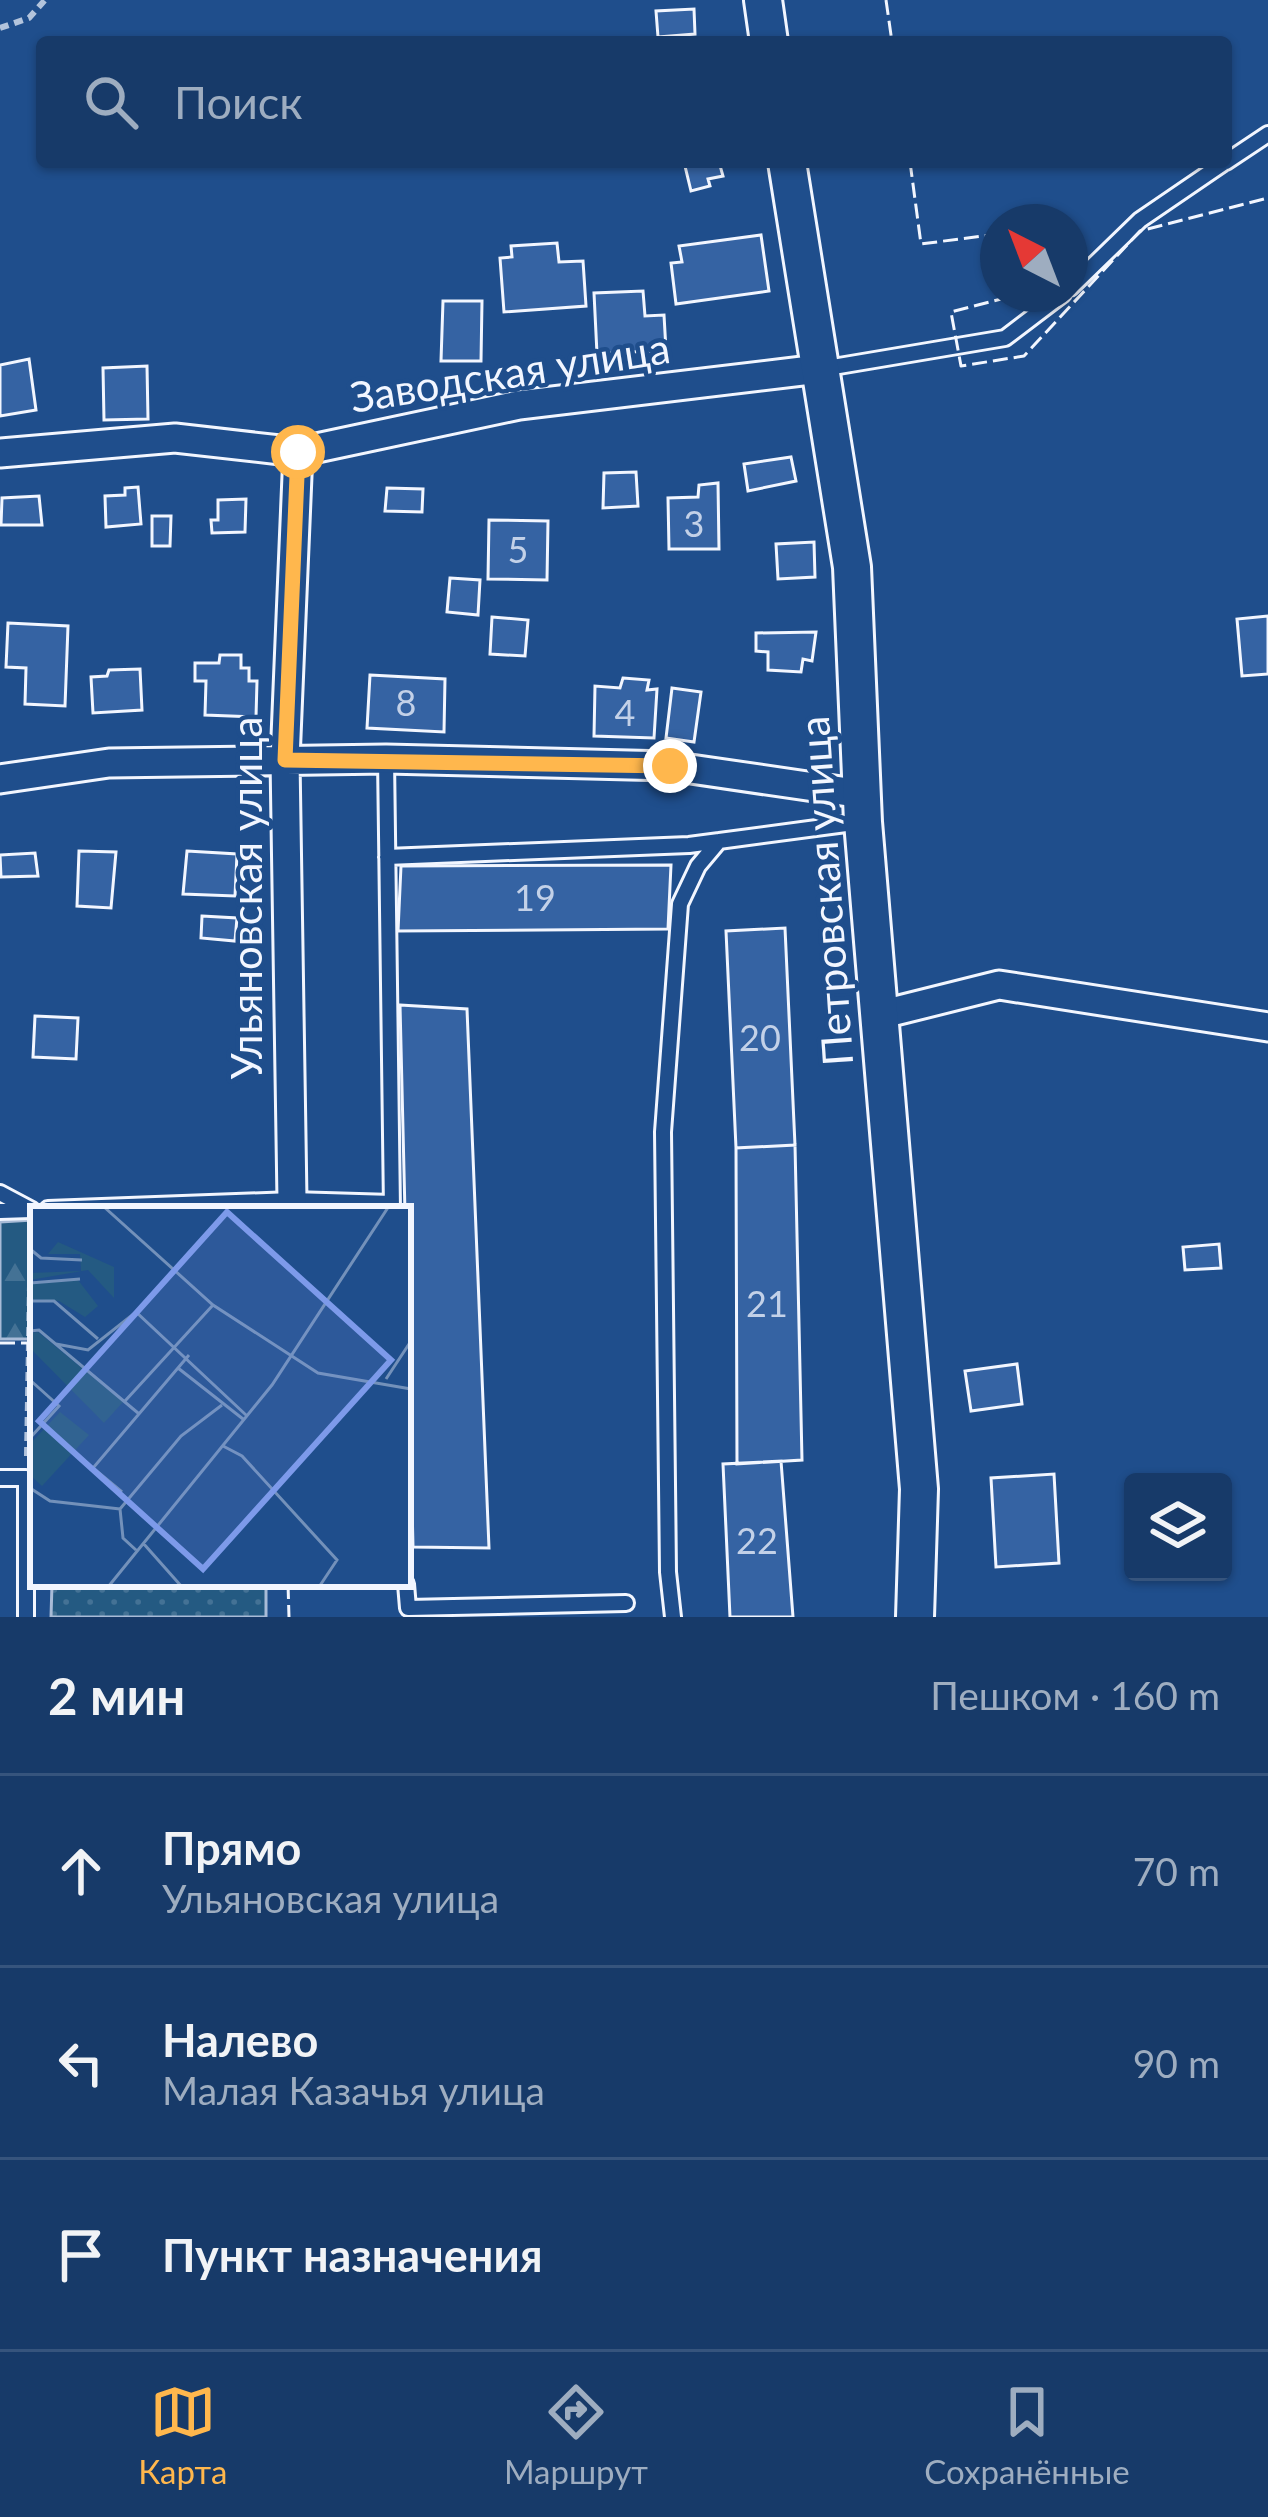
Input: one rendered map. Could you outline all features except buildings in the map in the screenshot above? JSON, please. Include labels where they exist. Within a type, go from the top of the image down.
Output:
[{"type":"street","points":[[763,0],[768,36]]},
{"type":"street","name":"Петровская улица","points":[[789,168],[852,567],[862,808],[919,1489],[915,1617]]},
{"type":"street","name":"Заводская улица","points":[[0,453],[175,438],[298,452],[519,405],[819,369]]},
{"type":"street","name":"Ульяновская улица","points":[[292,1200],[285,760],[298,452]]},
{"type":"street","points":[[0,778],[109,763],[386,759],[670,766],[862,808]]},
{"type":"street","points":[[879,1015],[999,985],[1268,1027]]},
{"type":"lane","points":[[1232,158],[1268,134]]},
{"type":"lane","points":[[1088,271],[1140,220],[1217,168]]},
{"type":"lane","points":[[819,369],[1005,338],[1039,312]]},
{"type":"lane","points":[[129,1206],[292,1200],[392,1206],[386,759]]},
{"type":"lane","points":[[387,856],[718,842],[862,808]]},
{"type":"lane","points":[[673,1617],[668,1572],[663,1132],[680,904],[698,866],[718,842]]},
{"type":"lane","points":[[0,1193],[30,1209]]},
{"type":"lane","points":[[0,1211],[30,1210]]},
{"type":"lane","points":[[0,1478],[26,1478],[26,1617]]},
{"type":"lane","points":[[406,1587],[408,1608],[626,1603]]},
{"type":"path","points":[[0,28],[29,17],[45,0]]},
{"type":"path","points":[[26,1478],[30,1364]]},
{"type":"green space","points":[[30,1220],[30,1339],[0,1339],[0,1222]]},
{"type":"green space","points":[[52,1587],[266,1587],[266,1617],[51,1617]]},
{"type":"fence","points":[[886,0],[891,36]]},
{"type":"fence","points":[[911,168],[921,244],[980,236]]},
{"type":"fence","points":[[1088,287],[1140,231],[1268,198]]},
{"type":"fence","points":[[980,304],[951,312],[961,366],[1024,356],[1065,312]]},
{"type":"fence","points":[[0,1343],[30,1343]]},
{"type":"fence","points":[[288,1587],[289,1617]]},
{"type":"route","points":[[298,452],[285,760],[670,766]]}]
